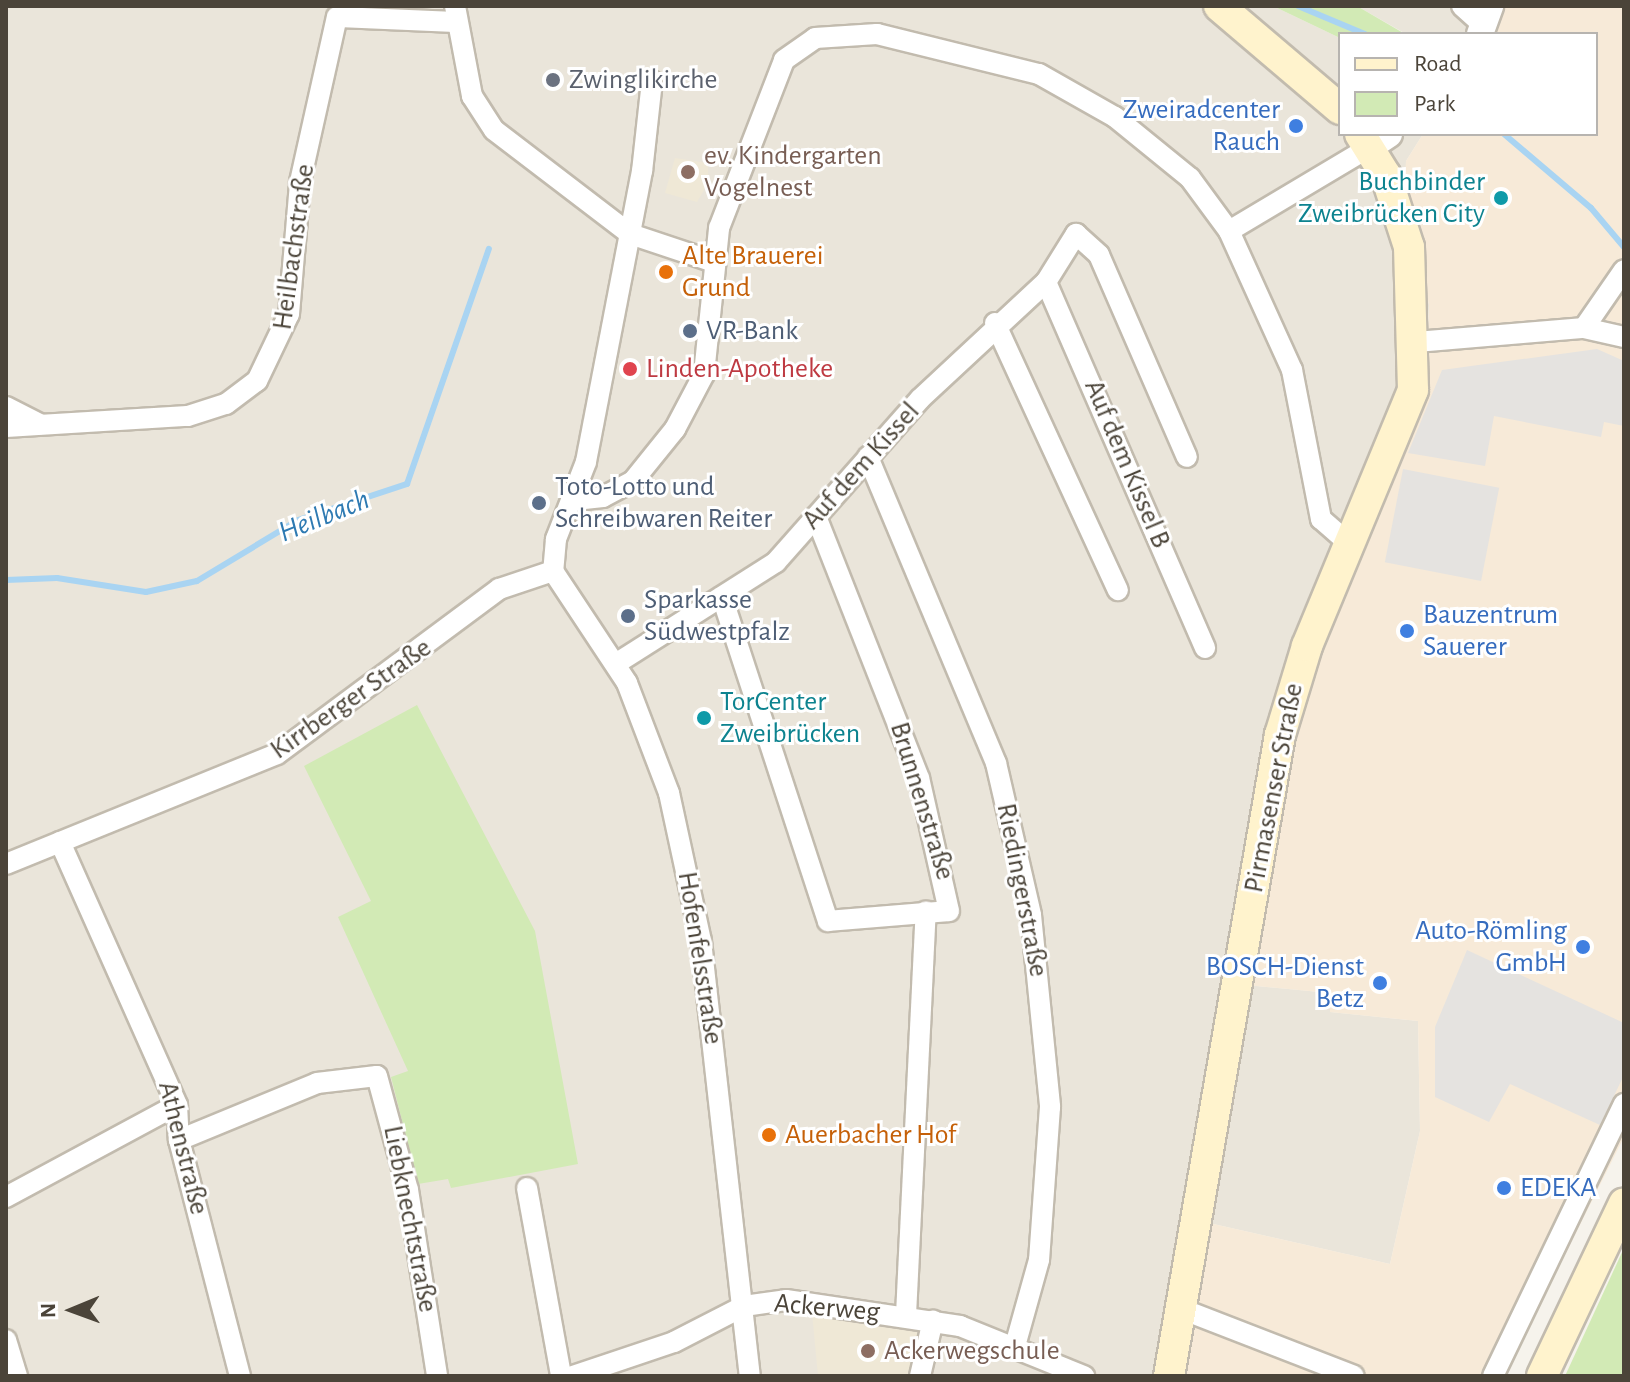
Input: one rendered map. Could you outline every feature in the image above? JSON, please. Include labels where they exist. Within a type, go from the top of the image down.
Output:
[{"type":"main road","points":[[1219,6],[1338,107]]},
{"type":"main road","name":"Pirmasenser Straße","points":[[1169,1376],[1184,1310],[1280,735],[1307,646],[1403,426],[1416,342],[1409,247],[1373,138]]},
{"type":"main road","points":[[1542,1376],[1624,1203]]},
{"type":"street","points":[[1462,6],[1485,22]]},
{"type":"street","name":"Heilbachstraße","points":[[6,427],[188,416],[226,404],[257,381],[289,314],[300,182],[334,11],[456,14]]},
{"type":"street","points":[[456,14],[481,115],[630,234],[714,262]]},
{"type":"street","points":[[575,500],[603,497],[633,481],[689,406],[713,340],[714,262],[719,228],[784,60],[798,44],[845,34],[952,49],[1071,90],[1167,156],[1229,231],[1292,370],[1313,500],[1321,519],[1352,546]]},
{"type":"street","points":[[553,571],[556,539],[575,500],[630,234],[652,81]]},
{"type":"street","points":[[1229,231],[1373,138]]},
{"type":"street","name":"Auf dem Kissel","points":[[617,663],[722,597],[760,577],[995,323],[1046,282],[1076,234],[1111,278],[1187,457]]},
{"type":"street","points":[[1584,328],[1619,275]]},
{"type":"street","name":"Auf dem Kissel B","points":[[1046,282],[1205,648]]},
{"type":"street","points":[[995,323],[1118,590]]},
{"type":"street","points":[[1416,342],[1584,328],[1624,337]]},
{"type":"street","points":[[6,407],[40,424]]},
{"type":"street","name":"Riedingerstraße","points":[[868,457],[996,763],[1031,915],[1050,1107],[1039,1260],[1015,1346]]},
{"type":"street","name":"Brunnenstraße","points":[[816,517],[919,778],[953,907],[926,911],[906,1315]]},
{"type":"street","name":"Hofenfelsstraße","points":[[553,571],[559,590],[617,663],[657,754],[688,873],[744,1306],[750,1376]]},
{"type":"street","name":"Kirrberger Straße","points":[[6,864],[277,754],[499,589],[553,571]]},
{"type":"street","points":[[722,597],[828,921],[926,911]]},
{"type":"street","name":"Athenstraße","points":[[60,842],[177,1105],[179,1140],[240,1376]]},
{"type":"street","name":"Liebknechtstraße","points":[[179,1140],[268,1100],[366,1072],[382,1085],[395,1132],[437,1376]]},
{"type":"street","points":[[1493,1376],[1624,1104]]},
{"type":"street","points":[[6,1197],[177,1105]]},
{"type":"street","points":[[527,1188],[561,1376]]},
{"type":"street","name":"Ackerweg","points":[[585,1374],[674,1342],[744,1306],[805,1301],[933,1320],[1015,1346],[1074,1374]]},
{"type":"street","points":[[1184,1310],[1354,1376]]},
{"type":"street","points":[[920,1376],[933,1320]]},
{"type":"street","points":[[6,1340],[17,1376]]},
{"type":"shaded area","points":[[6,6],[1273,6],[1338,37],[1338,136],[1422,136],[1406,161],[1429,305],[1427,363],[1246,985],[1330,993],[1330,1012],[1418,1021],[1420,1131],[1390,1264],[1209,1223],[1180,1376],[6,1376]]},
{"type":"shaded area","points":[[1357,6],[1491,6],[1491,32],[1402,32]]},
{"type":"shaded area","points":[[1499,6],[1624,6],[1624,1137],[1504,1376],[1180,1376],[1209,1223],[1390,1264],[1420,1131],[1418,1021],[1330,1012],[1330,993],[1246,985],[1296,720],[1427,363],[1429,305],[1404,186],[1406,161],[1422,136],[1598,136],[1598,32],[1492,32]]},
{"type":"shaded area","name":"ev. Kindergarten Vogelnest","points":[[675,158],[708,163],[708,183],[697,202],[665,193]]},
{"type":"shaded area","points":[[1597,349],[1624,361],[1624,426],[1604,422],[1601,437],[1494,416],[1485,466],[1408,453],[1442,370]]},
{"type":"shaded area","points":[[1403,469],[1499,488],[1481,581],[1385,562]]},
{"type":"shaded area","points":[[1467,950],[1624,1023],[1624,1075],[1600,1125],[1510,1084],[1489,1122],[1435,1097],[1435,1027]]},
{"type":"shaded area","name":"Ackerwegschule","points":[[812,1313],[926,1326],[914,1376],[818,1376]]},
{"type":"green space","points":[[1273,6],[1357,6],[1402,32],[1338,32],[1338,37]]},
{"type":"green space","points":[[417,705],[535,931],[578,1164],[451,1188],[448,1179],[418,1184],[391,1077],[408,1071],[338,917],[371,901],[304,766]]},
{"type":"green space","points":[[1624,1248],[1624,1376],[1565,1376]]},
{"type":"waterway","points":[[1298,6],[1360,32]]},
{"type":"waterway","points":[[1506,136],[1591,208],[1624,247]]},
{"type":"waterway","name":"Heilbach","points":[[6,580],[57,578],[146,592],[197,581],[298,520],[407,484],[489,249]]},
{"type":"place","name":"Zwinglikirche","points":[[553,80]]},
{"type":"place","name":"Zweiradcenter Rauch","points":[[1296,126]]},
{"type":"place","name":"ev. Kindergarten Vogelnest","points":[[688,172]]},
{"type":"place","name":"Buchbinder Zweibrücken City","points":[[1501,198]]},
{"type":"place","name":"Alte Brauerei Grund","points":[[666,272]]},
{"type":"place","name":"VR-Bank","points":[[690,331]]},
{"type":"place","name":"Linden-Apotheke","points":[[630,369]]},
{"type":"place","name":"Toto-Lotto und Schreibwaren Reiter","points":[[539,503]]},
{"type":"place","name":"Sparkasse Südwestpfalz","points":[[628,616]]},
{"type":"place","name":"Bauzentrum Sauerer","points":[[1407,631]]},
{"type":"place","name":"TorCenter Zweibrücken","points":[[704,718]]},
{"type":"place","name":"Auto-Römling GmbH","points":[[1583,947]]},
{"type":"place","name":"BOSCH-Dienst Betz","points":[[1380,983]]},
{"type":"place","name":"Auerbacher Hof","points":[[769,1135]]},
{"type":"place","name":"EDEKA","points":[[1504,1188]]},
{"type":"place","name":"Ackerwegschule","points":[[868,1351]]}]
